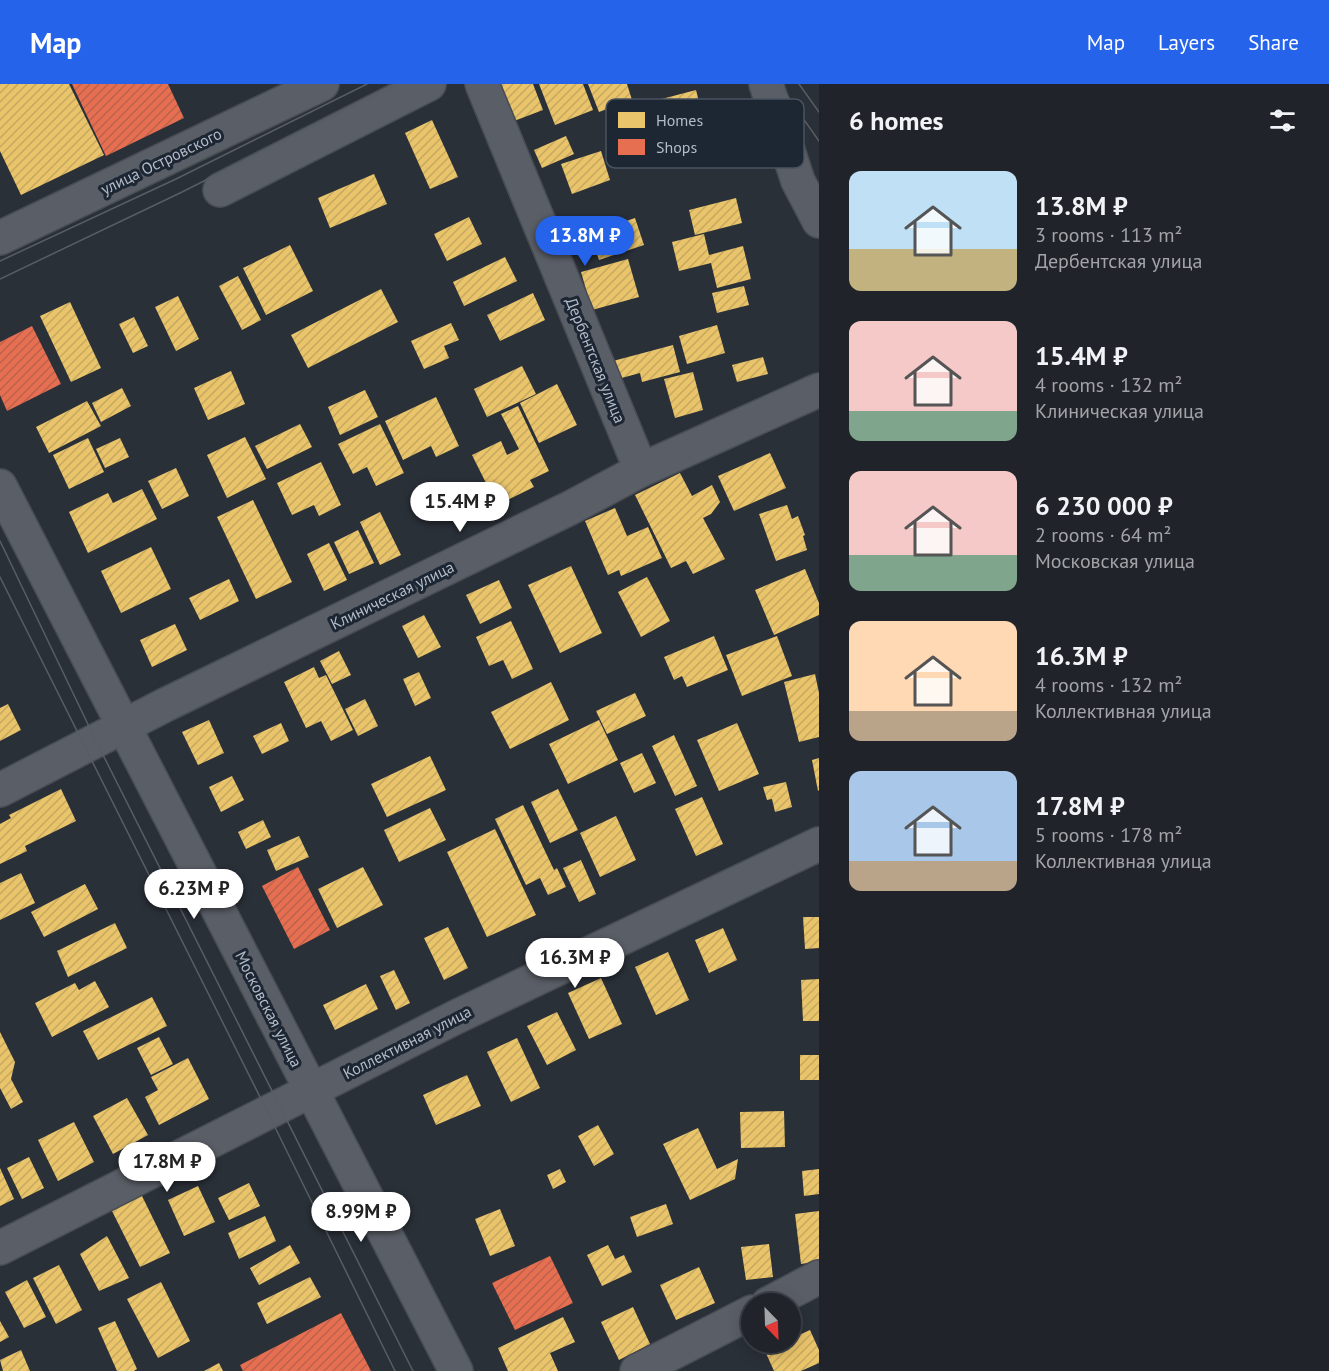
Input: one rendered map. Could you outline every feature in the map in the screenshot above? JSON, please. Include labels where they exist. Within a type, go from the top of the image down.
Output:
[{"type":"street","points":[[220,190],[429,84]]},
{"type":"street","name":"Дербентская улица","points":[[482,84],[640,470]]},
{"type":"street","points":[[766,84],[771,99]]},
{"type":"street","name":"улица Островского","points":[[0,238],[305,88]]},
{"type":"street","points":[[794,168],[819,221]]},
{"type":"street","name":"Клиническая улица","points":[[0,790],[123,726],[570,508],[640,470],[819,390]]},
{"type":"street","name":"Московская улица","points":[[0,486],[456,1371]]},
{"type":"street","name":"Коллективная улица","points":[[0,1248],[96,1215],[311,1091],[456,1017],[819,844]]},
{"type":"street","points":[[789,1293],[819,1277]]},
{"type":"street","points":[[637,1371],[741,1318]]},
{"type":"building: Homes","points":[[0,84],[69,84],[104,155],[21,195],[0,151]]},
{"type":"building: Homes","points":[[499,84],[533,84],[543,110],[514,121]]},
{"type":"building: Homes","points":[[539,84],[583,84],[593,110],[555,125]]},
{"type":"building: Homes","points":[[588,84],[627,84],[632,99],[606,99],[606,109],[599,112]]},
{"type":"building: Homes","points":[[696,90],[698,99],[662,99]]},
{"type":"building: Homes","points":[[432,120],[458,177],[430,189],[405,133]]},
{"type":"building: Homes","points":[[566,136],[574,154],[542,168],[534,150]]},
{"type":"building: Homes","points":[[601,151],[610,180],[572,194],[561,164]]},
{"type":"building: Homes","points":[[374,174],[387,204],[330,228],[318,198]]},
{"type":"building: Homes","points":[[736,198],[742,223],[695,235],[689,210]]},
{"type":"building: Homes","points":[[469,217],[482,244],[447,261],[434,234]]},
{"type":"building: Homes","points":[[635,218],[644,245],[599,260],[590,233]]},
{"type":"building: Homes","points":[[704,234],[709,255],[743,246],[751,279],[717,288],[711,263],[679,271],[672,242]]},
{"type":"building: Homes","points":[[290,245],[313,291],[266,315],[243,268]]},
{"type":"building: Homes","points":[[505,257],[517,281],[464,306],[453,282]]},
{"type":"building: Homes","points":[[628,259],[639,297],[592,310],[581,272]]},
{"type":"building: Homes","points":[[238,276],[261,320],[242,330],[219,286]]},
{"type":"building: Homes","points":[[744,286],[749,305],[717,313],[712,293]]},
{"type":"building: Homes","points":[[381,289],[398,322],[308,368],[291,335]]},
{"type":"building: Homes","points":[[533,293],[545,320],[500,341],[487,315]]},
{"type":"building: Homes","points":[[178,296],[199,339],[176,351],[155,307]]},
{"type":"building: Homes","points":[[70,302],[101,368],[71,382],[40,316]]},
{"type":"building: Homes","points":[[134,317],[148,346],[133,353],[119,324]]},
{"type":"building: Homes","points":[[451,323],[459,340],[444,346],[449,358],[424,369],[411,341]]},
{"type":"building: Homes","points":[[717,325],[725,353],[687,364],[679,336]]},
{"type":"building: Homes","points":[[673,345],[680,372],[642,382],[640,373],[618,379],[613,361]]},
{"type":"building: Homes","points":[[763,357],[768,374],[737,382],[732,365]]},
{"type":"building: Homes","points":[[522,366],[536,394],[487,417],[474,389]]},
{"type":"building: Homes","points":[[231,371],[245,404],[208,420],[194,388]]},
{"type":"building: Homes","points":[[693,372],[703,410],[675,418],[664,379]]},
{"type":"building: Homes","points":[[557,384],[577,425],[539,443],[520,403]]},
{"type":"building: Homes","points":[[122,388],[131,406],[101,422],[92,403]]},
{"type":"building: Homes","points":[[365,390],[378,417],[340,435],[328,407]]},
{"type":"building: Homes","points":[[436,397],[459,446],[436,457],[431,446],[403,460],[385,421]]},
{"type":"building: Homes","points":[[87,401],[101,426],[49,453],[36,427]]},
{"type":"building: Homes","points":[[518,406],[549,471],[530,480],[534,487],[497,505],[472,455],[501,441],[507,455],[519,449],[501,414]]},
{"type":"building: Homes","points":[[300,424],[312,447],[267,469],[255,446]]},
{"type":"building: Homes","points":[[380,424],[404,473],[376,486],[367,467],[353,474],[338,444]]},
{"type":"building: Homes","points":[[245,437],[266,479],[227,498],[207,455]]},
{"type":"building: Homes","points":[[88,438],[104,472],[69,489],[53,455]]},
{"type":"building: Homes","points":[[120,438],[129,457],[105,468],[96,449]]},
{"type":"building: Homes","points":[[770,453],[786,488],[734,511],[718,476]]},
{"type":"building: Homes","points":[[321,462],[341,505],[319,516],[314,505],[292,515],[277,483]]},
{"type":"building: Homes","points":[[176,468],[189,496],[162,509],[148,481]]},
{"type":"building: Homes","points":[[680,473],[692,496],[712,485],[720,502],[711,514],[703,518],[725,559],[693,574],[686,561],[671,568],[635,495]]},
{"type":"building: Homes","points":[[142,489],[157,519],[88,553],[69,512],[108,493],[113,503]]},
{"type":"building: Homes","points":[[253,500],[292,582],[256,599],[217,517]]},
{"type":"building: Homes","points":[[787,505],[792,519],[798,516],[805,535],[803,536],[807,550],[776,561],[759,514]]},
{"type":"building: Homes","points":[[615,508],[627,536],[648,527],[662,558],[621,576],[619,570],[608,575],[585,521]]},
{"type":"building: Homes","points":[[380,512],[401,555],[380,565],[360,522]]},
{"type":"building: Homes","points":[[358,530],[374,563],[349,574],[334,542]]},
{"type":"building: Homes","points":[[329,543],[347,580],[324,591],[307,554]]},
{"type":"building: Homes","points":[[151,547],[171,589],[121,613],[101,571]]},
{"type":"building: Homes","points":[[571,566],[602,633],[560,653],[528,585]]},
{"type":"building: Homes","points":[[805,569],[819,603],[819,615],[774,635],[755,590]]},
{"type":"building: Homes","points":[[647,577],[670,621],[641,637],[618,592]]},
{"type":"building: Homes","points":[[229,579],[239,601],[200,620],[189,598]]},
{"type":"building: Homes","points":[[499,580],[512,608],[480,624],[466,595]]},
{"type":"building: Homes","points":[[424,615],[441,647],[418,658],[402,626]]},
{"type":"building: Homes","points":[[511,621],[533,669],[512,679],[503,660],[489,666],[476,637]]},
{"type":"building: Homes","points":[[175,624],[187,650],[152,667],[140,640]]},
{"type":"building: Homes","points":[[714,636],[728,670],[687,687],[682,676],[674,680],[664,657]]},
{"type":"building: Homes","points":[[777,636],[792,676],[742,696],[726,655]]},
{"type":"building: Homes","points":[[339,651],[351,675],[332,684],[320,661]]},
{"type":"building: Homes","points":[[314,667],[319,678],[326,675],[353,730],[331,741],[321,721],[306,728],[284,682]]},
{"type":"building: Homes","points":[[419,672],[431,698],[415,706],[403,679]]},
{"type":"building: Homes","points":[[815,674],[819,693],[819,737],[799,742],[784,682]]},
{"type":"building: Homes","points":[[551,682],[569,720],[510,749],[491,712]]},
{"type":"building: Homes","points":[[635,693],[646,716],[607,734],[596,711]]},
{"type":"building: Homes","points":[[365,699],[378,726],[358,736],[345,709]]},
{"type":"building: Homes","points":[[8,704],[21,730],[0,741],[0,708]]},
{"type":"building: Homes","points":[[209,720],[224,753],[198,765],[182,732]]},
{"type":"building: Homes","points":[[599,720],[618,760],[568,784],[549,744]]},
{"type":"building: Homes","points":[[281,723],[289,741],[262,754],[253,736]]},
{"type":"building: Homes","points":[[737,723],[759,774],[719,791],[697,740]]},
{"type":"building: Homes","points":[[674,735],[697,786],[675,796],[652,746]]},
{"type":"building: Homes","points":[[642,753],[656,783],[634,793],[620,763]]},
{"type":"building: Homes","points":[[430,756],[446,790],[387,817],[371,784]]},
{"type":"building: Homes","points":[[819,758],[819,790],[818,791],[812,760]]},
{"type":"building: Homes","points":[[232,776],[244,800],[221,812],[209,787]]},
{"type":"building: Homes","points":[[786,782],[792,807],[775,812],[772,799],[767,800],[763,787]]},
{"type":"building: Homes","points":[[61,789],[76,821],[25,846],[27,851],[0,864],[0,824],[11,818],[9,815]]},
{"type":"building: Homes","points":[[558,789],[578,830],[550,843],[531,802]]},
{"type":"building: Homes","points":[[702,797],[723,844],[696,856],[675,809]]},
{"type":"building: Homes","points":[[523,805],[554,870],[557,868],[566,887],[548,895],[540,878],[526,885],[495,819]]},
{"type":"building: Homes","points":[[430,808],[446,840],[399,862],[384,830]]},
{"type":"building: Homes","points":[[616,816],[636,860],[600,877],[580,833]]},
{"type":"building: Homes","points":[[263,820],[271,837],[246,849],[238,832]]},
{"type":"building: Homes","points":[[495,829],[536,915],[487,937],[447,852]]},
{"type":"building: Homes","points":[[299,836],[309,857],[276,871],[267,850]]},
{"type":"building: Homes","points":[[581,860],[596,894],[579,902],[563,868]]},
{"type":"building: Homes","points":[[363,867],[383,905],[337,928],[318,889]]},
{"type":"building: Homes","points":[[21,873],[35,903],[0,920],[0,883]]},
{"type":"building: Homes","points":[[85,884],[98,909],[44,937],[31,912]]},
{"type":"building: Homes","points":[[803,917],[819,917],[819,948],[805,949]]},
{"type":"building: Homes","points":[[115,923],[127,948],[68,977],[57,951]]},
{"type":"building: Homes","points":[[448,927],[468,968],[444,980],[424,938]]},
{"type":"building: Homes","points":[[723,928],[737,960],[709,973],[695,940]]},
{"type":"building: Homes","points":[[668,952],[689,1000],[656,1015],[635,967]]},
{"type":"building: Homes","points":[[394,970],[410,1003],[396,1010],[380,976]]},
{"type":"building: Homes","points":[[601,978],[622,1024],[589,1039],[568,993]]},
{"type":"building: Homes","points":[[819,979],[819,1021],[803,1021],[801,980]]},
{"type":"building: Homes","points":[[95,981],[109,1007],[52,1037],[35,1003],[75,983],[79,990]]},
{"type":"building: Homes","points":[[366,984],[378,1009],[335,1030],[323,1005]]},
{"type":"building: Homes","points":[[152,997],[167,1026],[98,1060],[83,1031]]},
{"type":"building: Homes","points":[[557,1012],[576,1050],[547,1065],[527,1026]]},
{"type":"building: Homes","points":[[0,1032],[15,1062],[11,1079],[23,1102],[11,1109],[0,1088]]},
{"type":"building: Homes","points":[[159,1037],[173,1064],[151,1075],[137,1048]]},
{"type":"building: Homes","points":[[517,1038],[540,1088],[511,1102],[487,1052]]},
{"type":"building: Homes","points":[[800,1055],[819,1055],[819,1080],[800,1080]]},
{"type":"building: Homes","points":[[188,1058],[209,1099],[159,1125],[145,1097],[158,1090],[151,1077]]},
{"type":"building: Homes","points":[[467,1075],[481,1106],[436,1125],[423,1095]]},
{"type":"building: Homes","points":[[127,1098],[148,1135],[113,1154],[93,1116]]},
{"type":"building: Homes","points":[[784,1111],[785,1147],[741,1148],[740,1112]]},
{"type":"building: Homes","points":[[74,1122],[94,1162],[58,1181],[38,1140]]},
{"type":"building: Homes","points":[[598,1125],[614,1154],[594,1166],[578,1136]]},
{"type":"building: Homes","points":[[698,1128],[717,1169],[738,1159],[735,1179],[690,1200],[663,1144]]},
{"type":"building: Homes","points":[[29,1157],[44,1188],[22,1199],[7,1168]]},
{"type":"building: Homes","points":[[0,1168],[14,1199],[0,1206]]},
{"type":"building: Homes","points":[[560,1169],[566,1182],[553,1189],[547,1175]]},
{"type":"building: Homes","points":[[819,1169],[819,1194],[804,1196],[802,1171]]},
{"type":"building: Homes","points":[[249,1183],[260,1206],[229,1220],[218,1198]]},
{"type":"building: Homes","points":[[198,1186],[215,1222],[184,1236],[168,1200]]},
{"type":"building: Homes","points":[[141,1194],[170,1253],[140,1267],[111,1209]]},
{"type":"building: Homes","points":[[666,1204],[673,1224],[637,1237],[630,1217]]},
{"type":"building: Homes","points":[[500,1209],[515,1246],[490,1256],[475,1219]]},
{"type":"building: Homes","points":[[819,1211],[819,1261],[801,1264],[795,1214]]},
{"type":"building: Homes","points":[[265,1216],[276,1241],[239,1259],[228,1233]]},
{"type":"building: Homes","points":[[107,1236],[129,1278],[99,1291],[80,1254]]},
{"type":"building: Homes","points":[[769,1244],[773,1277],[746,1280],[741,1247]]},
{"type":"building: Homes","points":[[290,1245],[300,1263],[259,1285],[250,1268]]},
{"type":"building: Homes","points":[[608,1245],[615,1259],[624,1255],[632,1272],[602,1286],[587,1255]]},
{"type":"building: Homes","points":[[59,1265],[82,1310],[56,1324],[33,1278]]},
{"type":"building: Homes","points":[[699,1267],[715,1303],[676,1320],[660,1285]]},
{"type":"building: Homes","points":[[310,1277],[321,1297],[267,1324],[257,1303]]},
{"type":"building: Homes","points":[[27,1280],[46,1317],[24,1328],[5,1292]]},
{"type":"building: Homes","points":[[161,1282],[190,1341],[158,1358],[127,1299]]},
{"type":"building: Homes","points":[[633,1307],[650,1344],[619,1360],[601,1322]]},
{"type":"building: Homes","points":[[563,1317],[575,1342],[550,1353],[558,1371],[508,1371],[498,1348]]},
{"type":"building: Homes","points":[[0,1321],[9,1337],[0,1342]]},
{"type":"building: Homes","points":[[115,1321],[137,1369],[134,1371],[117,1371],[98,1328]]},
{"type":"building: Homes","points":[[810,1330],[819,1350],[819,1363],[801,1371],[774,1371],[766,1353],[801,1353],[801,1334]]},
{"type":"building: Homes","points":[[21,1350],[30,1371],[3,1371],[0,1360]]},
{"type":"building: Homes","points":[[219,1363],[223,1371],[204,1371]]},
{"type":"building: Shops","points":[[72,84],[168,84],[184,118],[106,156]]},
{"type":"building: Shops","points":[[32,326],[61,384],[7,411],[0,395],[0,342]]},
{"type":"building: Shops","points":[[298,867],[330,930],[294,949],[262,886]]},
{"type":"building: Shops","points":[[550,1256],[573,1303],[515,1330],[492,1283]]},
{"type":"building: Shops","points":[[341,1313],[371,1371],[243,1371],[240,1365]]},
{"type":"tram line","points":[[0,261],[176,179],[367,84]]},
{"type":"tram line","points":[[0,279],[180,193],[397,84]]},
{"type":"tram line","points":[[779,84],[790,99]]},
{"type":"tram line","points":[[799,84],[819,112]]},
{"type":"tram line","points":[[804,120],[819,141]]},
{"type":"tram line","points":[[0,541],[96,741],[413,1371]]},
{"type":"tram line","points":[[0,577],[395,1371]]}]
